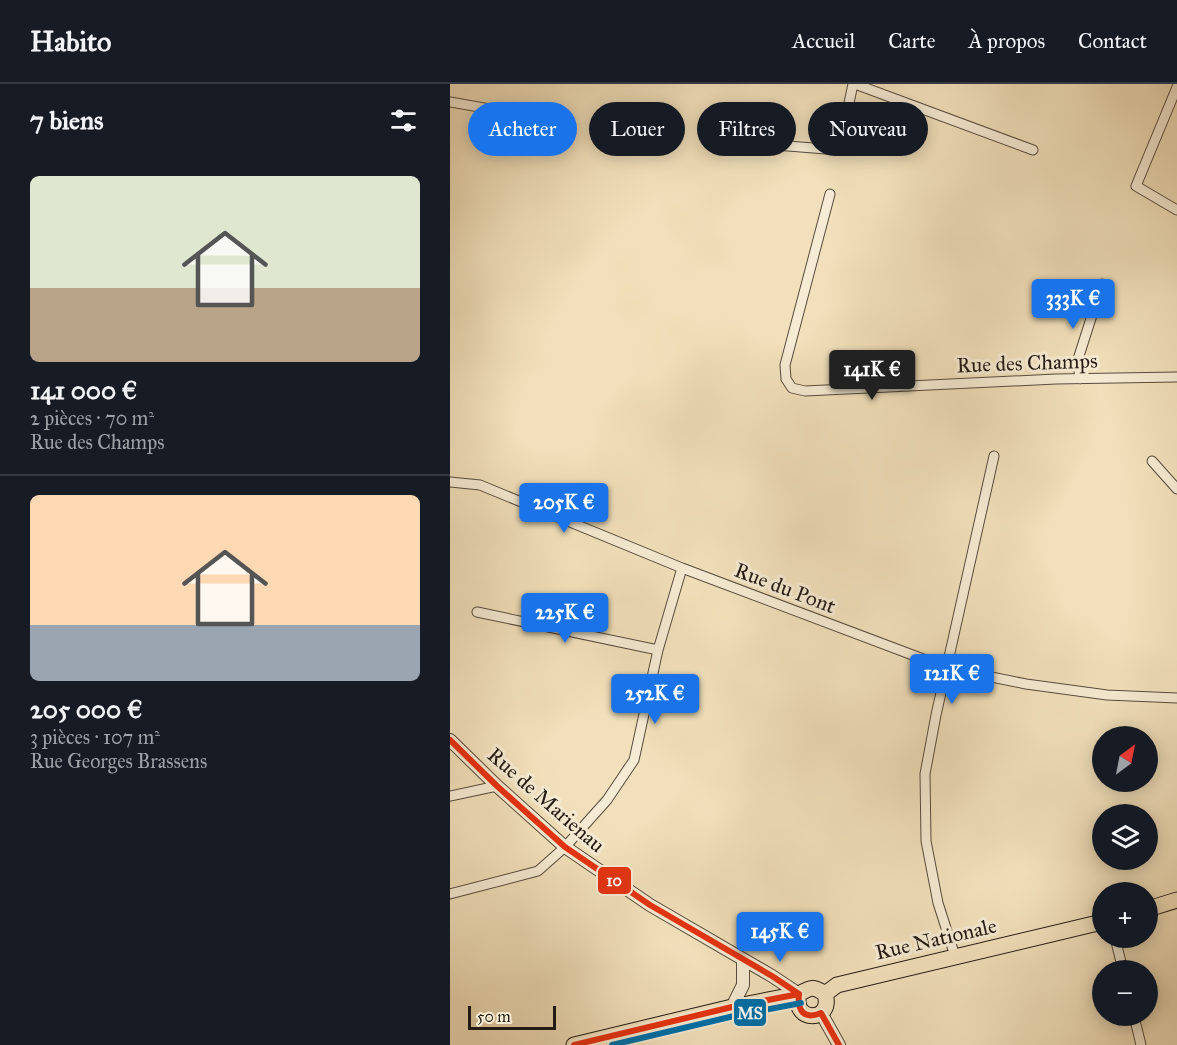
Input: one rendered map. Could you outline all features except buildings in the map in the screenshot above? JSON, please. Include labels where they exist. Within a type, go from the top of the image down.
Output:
[{"type":"main road","points":[[1158,906],[1177,900]]},
{"type":"main road","name":"Rue Nationale","points":[[825,994],[837,985],[1092,924]]},
{"type":"main road","points":[[574,1045],[732,1007],[799,994],[808,988],[815,988],[825,994],[826,1008],[815,1016],[808,1016],[801,1011],[759,1002]]},
{"type":"main road","points":[[799,994],[797,1005],[801,1011]]},
{"type":"street","points":[[796,147],[839,150],[854,84],[1033,150]]},
{"type":"street","points":[[1177,87],[1136,186],[1177,210]]},
{"type":"street","points":[[450,102],[468,105]]},
{"type":"street","name":"Rue des Champs","points":[[830,195],[785,365],[786,379],[792,388],[805,391],[1177,377]]},
{"type":"street","name":"Rue des Champs","points":[[1080,379],[1079,356],[1102,284]]},
{"type":"street","points":[[955,956],[938,903],[926,841],[926,774],[936,715],[994,456]]},
{"type":"street","points":[[1152,461],[1177,489]]},
{"type":"street","name":"Rue du Pont","points":[[450,482],[480,484],[682,568],[947,668],[1026,684],[1107,695],[1177,698]]},
{"type":"street","points":[[450,894],[538,871],[565,847],[607,800],[634,760],[658,650],[682,568]]},
{"type":"street","points":[[477,612],[658,650]]},
{"type":"street","name":"Rue de Marienau","points":[[450,740],[496,786],[565,847],[650,905],[799,994]]},
{"type":"street","points":[[450,796],[496,786]]},
{"type":"street","points":[[732,1007],[743,985],[743,959]]},
{"type":"street","points":[[821,1013],[839,1045]]},
{"type":"street","points":[[1136,1026],[1141,1045]]},
{"type":"transit line","name":"10","points":[[450,740],[565,847],[650,905],[799,994]]},
{"type":"transit line","name":"10","points":[[799,994],[799,1005],[803,1012],[806,1015],[821,1013],[839,1045]]},
{"type":"transit line","name":"10","points":[[574,1045],[732,1007],[799,994]]},
{"type":"transit line","name":"MS","points":[[612,1045],[734,1016],[801,1003]]}]
